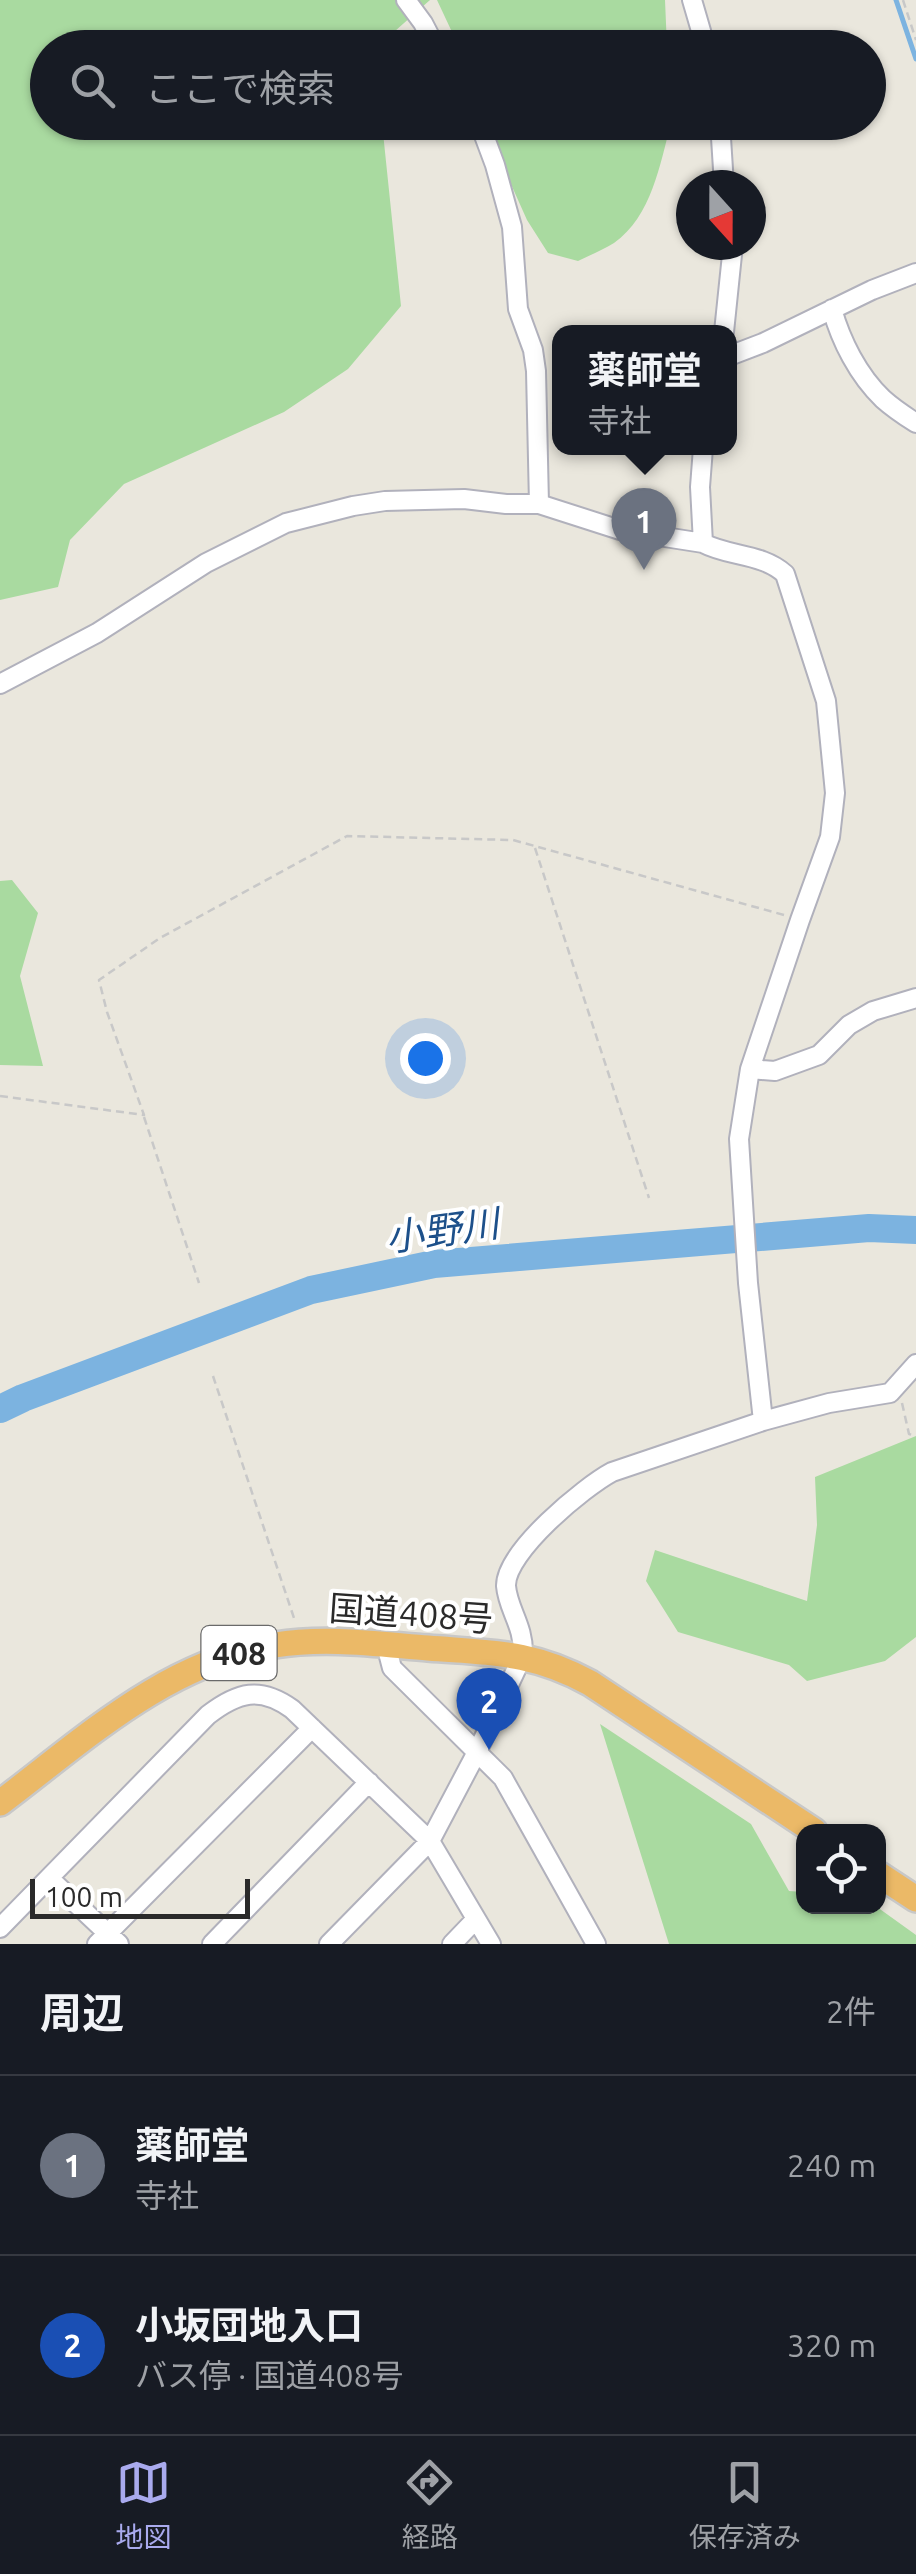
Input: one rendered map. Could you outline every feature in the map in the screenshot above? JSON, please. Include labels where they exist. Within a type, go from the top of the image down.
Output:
[{"type":"highway","name":"国道408号","points":[[0,1803],[129,1704],[165,1682],[235,1654],[302,1642],[340,1642],[522,1656],[553,1664],[590,1684],[802,1824]]},
{"type":"highway","points":[[886,1879],[916,1899]]},
{"type":"street","points":[[406,0],[427,30]]},
{"type":"street","points":[[692,0],[701,30]]},
{"type":"street","points":[[485,140],[512,226],[518,309],[532,350],[538,392],[539,504]]},
{"type":"street","points":[[721,140],[723,170]]},
{"type":"street","points":[[725,325],[731,260]]},
{"type":"street","points":[[737,352],[916,273]]},
{"type":"street","points":[[832,309],[840,335],[860,370],[883,399],[916,423]]},
{"type":"street","points":[[538,392],[552,392]]},
{"type":"street","points":[[702,455],[703,543]]},
{"type":"street","points":[[0,684],[97,633],[206,564],[286,523],[385,501],[464,498],[539,504],[620,530],[703,543],[776,565],[785,574],[826,702],[836,793],[830,837],[750,1070],[739,1139],[748,1283],[764,1421]]},
{"type":"street","points":[[750,1070],[775,1071],[819,1056],[848,1025],[873,1011],[916,998]]},
{"type":"street","points":[[329,1944],[430,1841],[522,1656],[523,1638],[506,1587],[508,1579],[526,1546],[572,1499],[612,1472],[764,1421],[890,1393],[916,1364]]},
{"type":"street","points":[[386,1645],[392,1668],[503,1778],[596,1944]]},
{"type":"street","points":[[0,1928],[208,1715],[226,1702],[257,1693],[277,1698],[430,1841],[491,1944]]},
{"type":"street","points":[[49,1878],[108,1940],[312,1728]]},
{"type":"street","points":[[212,1944],[369,1782]]},
{"type":"street","points":[[452,1944],[476,1920]]},
{"type":"path","points":[[903,0],[916,40]]},
{"type":"path","points":[[199,1284],[106,1012],[99,980],[160,938],[347,836],[513,840],[800,920]]},
{"type":"path","points":[[535,846],[649,1198]]},
{"type":"path","points":[[0,1096],[144,1115]]},
{"type":"path","points":[[213,1376],[302,1642]]},
{"type":"path","points":[[894,1389],[903,1404],[909,1434],[916,1436]]},
{"type":"green space","points":[[0,0],[430,0],[396,30],[30,30],[30,140],[384,140],[401,306],[348,369],[284,412],[124,484],[70,540],[58,587],[0,600]]},
{"type":"green space","points":[[437,0],[665,0],[666,30],[451,30]]},
{"type":"green space","points":[[494,140],[666,140],[653,188],[637,219],[614,243],[578,261],[548,253],[510,182]]},
{"type":"green space","points":[[12,880],[38,913],[20,976],[43,1066],[0,1065],[0,881]]},
{"type":"green space","points":[[916,1436],[916,1637],[885,1661],[807,1681],[789,1665],[678,1632],[646,1581],[655,1550],[807,1601],[817,1525],[815,1477]]},
{"type":"green space","points":[[600,1724],[751,1824],[789,1891],[796,1892],[796,1914],[886,1913],[916,1935],[916,1944],[669,1944]]},
{"type":"waterway","points":[[896,0],[916,59]]},
{"type":"waterway","name":"小野川","points":[[0,1409],[311,1290],[434,1264],[869,1228],[916,1230]]},
{"type":"place","name":"薬師堂","points":[[644,570]]},
{"type":"place","name":"小坂団地入口","points":[[489,1750]]}]
